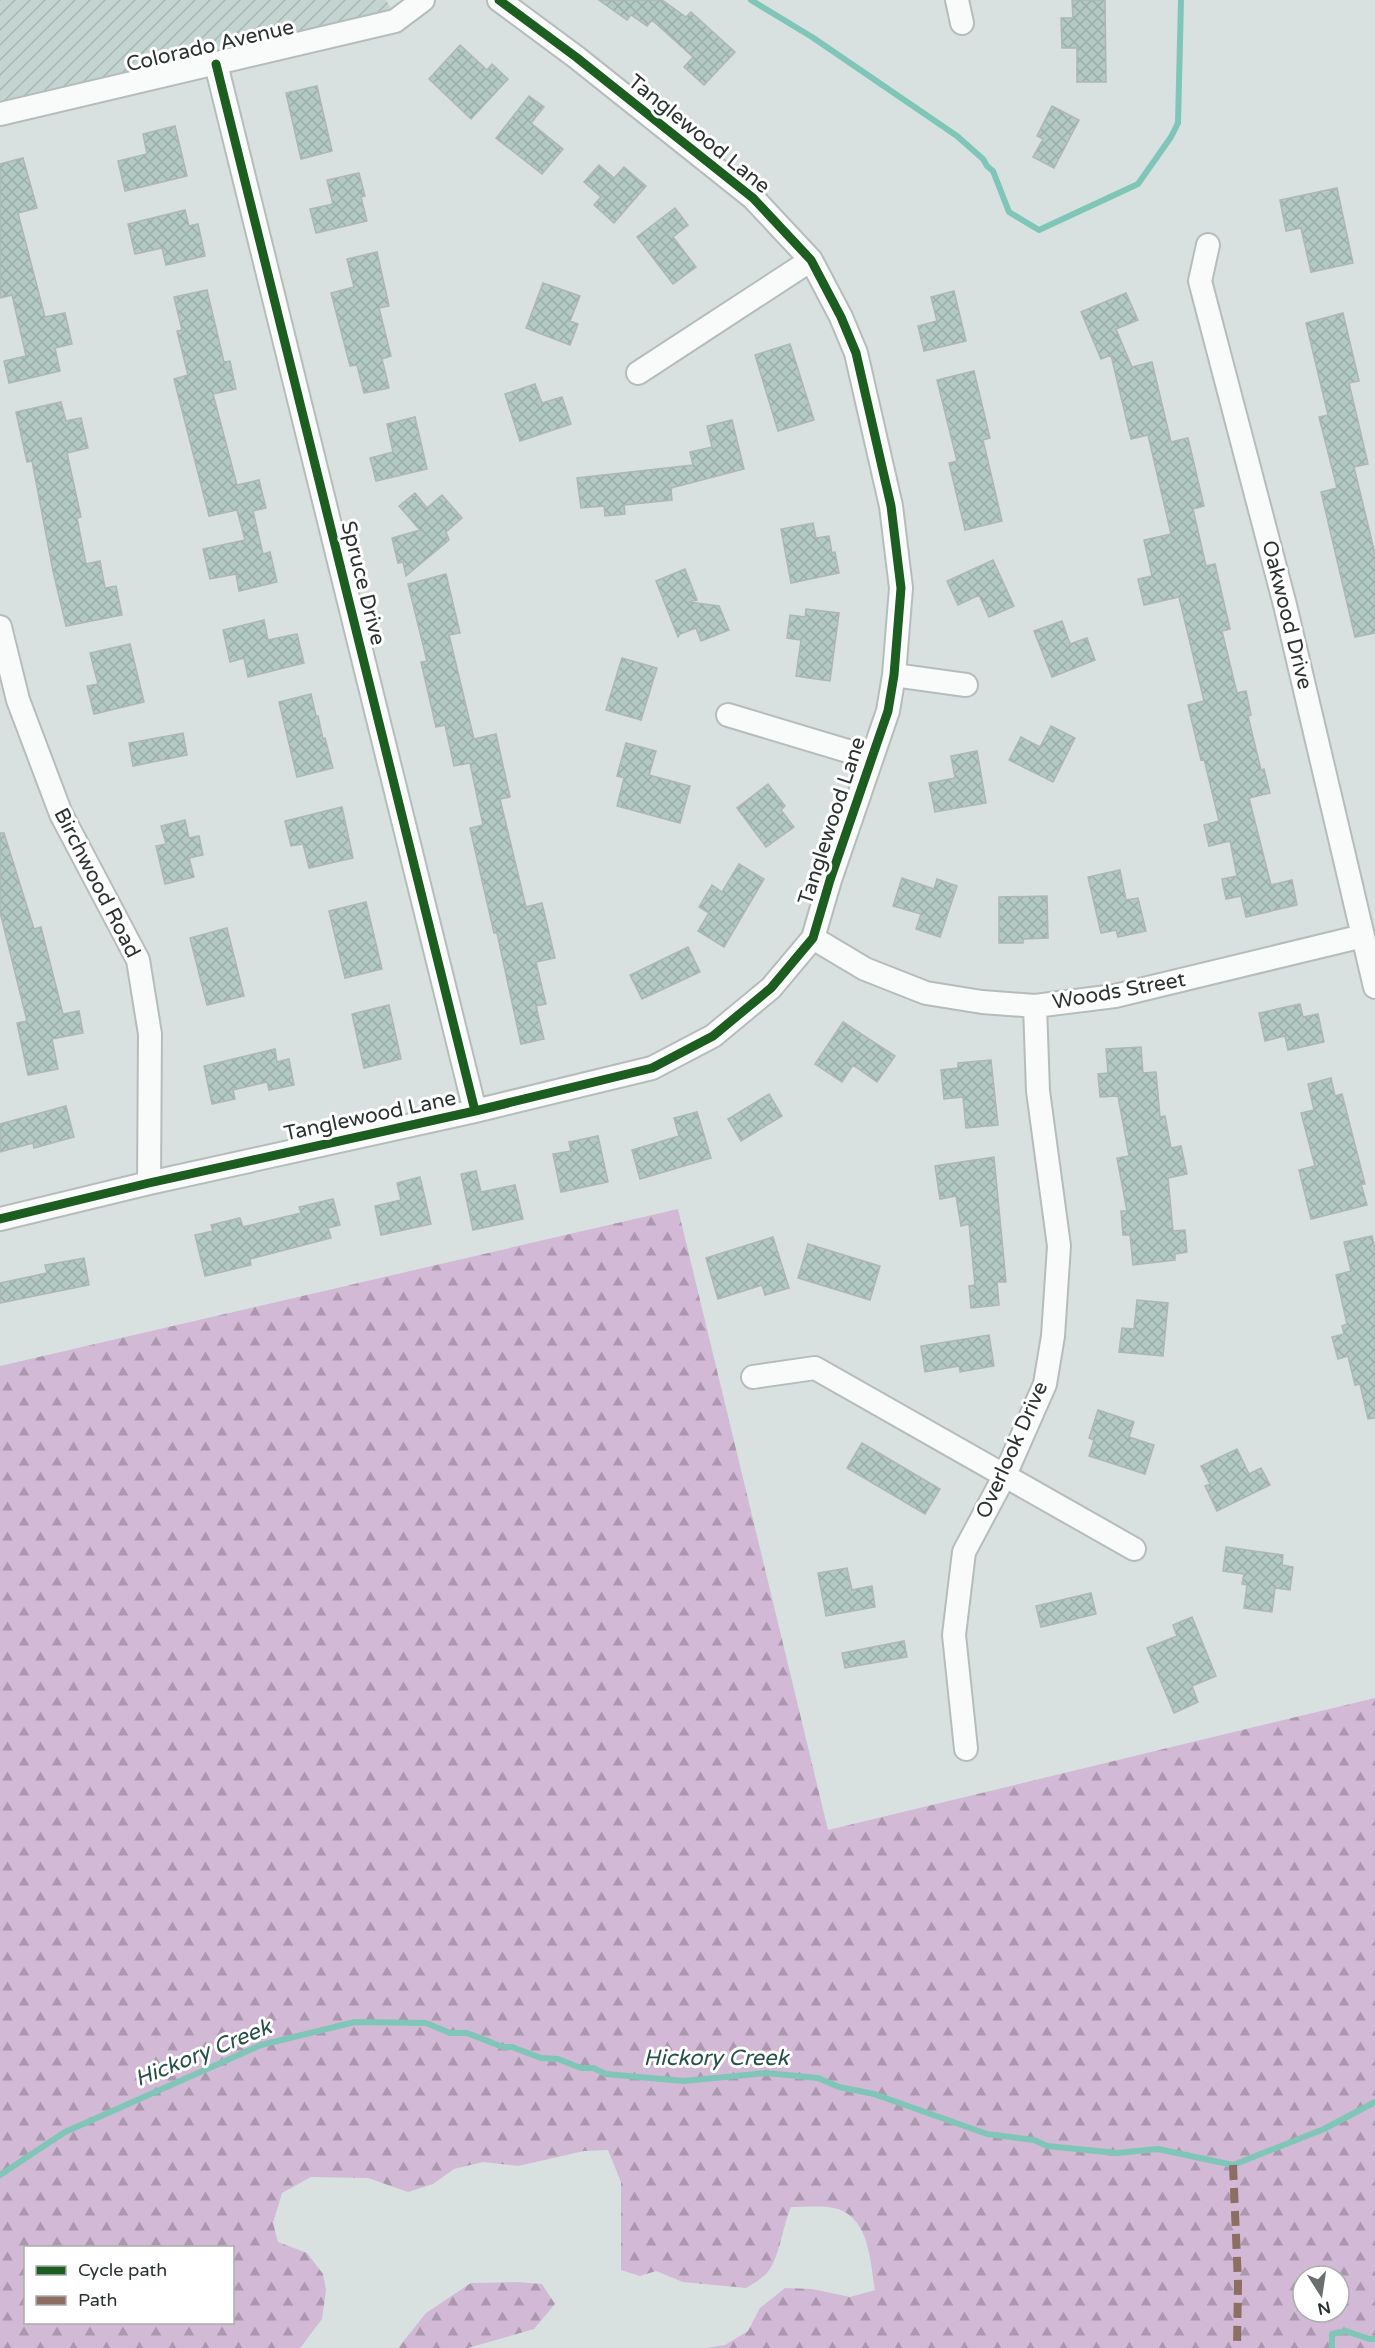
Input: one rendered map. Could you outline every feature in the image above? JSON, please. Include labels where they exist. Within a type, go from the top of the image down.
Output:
[{"type":"street","name":"Colorado Avenue","points":[[0,114],[394,21],[423,0]]},
{"type":"street","name":"Tanglewood Lane","points":[[0,1219],[149,1183],[475,1111],[652,1068],[713,1036],[771,988],[813,938],[888,711],[894,675],[901,588],[891,506],[856,353],[841,317],[811,260],[753,198],[576,57],[500,0]]},
{"type":"street","points":[[957,0],[962,23]]},
{"type":"street","name":"Spruce Drive","points":[[216,64],[475,1111]]},
{"type":"street","name":"Oakwood Drive","points":[[1208,244],[1200,281],[1285,605],[1375,987]]},
{"type":"street","points":[[638,373],[811,260]]},
{"type":"street","name":"Birchwood Road","points":[[0,627],[18,700],[61,814],[138,960],[150,1034],[149,1183]]},
{"type":"street","points":[[894,675],[966,685]]},
{"type":"street","points":[[728,715],[871,758]]},
{"type":"street","name":"Woods Street","points":[[813,938],[865,969],[926,993],[982,1002],[1035,1006],[1115,996],[1363,936]]},
{"type":"street","name":"Overlook Drive","points":[[966,1749],[954,1635],[964,1552],[1005,1475],[1045,1383],[1053,1336],[1059,1246],[1038,1091],[1035,1006]]},
{"type":"street","points":[[753,1377],[815,1368],[1134,1549]]},
{"type":"shaded area","points":[[0,0],[386,0],[393,12],[0,106]]},
{"type":"green space","points":[[678,1209],[828,1830],[1375,1698],[1375,2348],[706,2348],[725,2345],[748,2331],[760,2308],[785,2288],[812,2289],[850,2297],[875,2290],[870,2255],[862,2232],[857,2222],[849,2214],[838,2209],[791,2207],[771,2268],[762,2278],[746,2288],[683,2282],[656,2271],[640,2276],[621,2270],[621,2182],[608,2150],[584,2151],[518,2166],[483,2162],[454,2169],[433,2184],[408,2192],[368,2178],[311,2177],[282,2193],[273,2223],[278,2242],[307,2253],[323,2274],[326,2290],[322,2319],[300,2348],[0,2348],[0,1366]]},
{"type":"green space","points":[[471,2283],[542,2284],[555,2304],[534,2329],[468,2348],[398,2348],[426,2313]]},
{"type":"building","points":[[599,0],[662,0],[686,17],[691,12],[735,52],[704,85],[684,67],[693,57],[652,20],[647,26],[631,15],[627,20]]},
{"type":"building","points":[[1072,0],[1105,0],[1106,82],[1077,82],[1077,48],[1062,48],[1061,18],[1073,18]]},
{"type":"building","points":[[460,45],[487,70],[492,64],[508,79],[471,119],[429,79]]},
{"type":"building","points":[[317,86],[332,151],[301,159],[286,93]]},
{"type":"building","points":[[529,96],[544,107],[531,123],[563,149],[542,174],[496,138]]},
{"type":"building","points":[[1052,106],[1079,120],[1054,168],[1033,157],[1043,139],[1037,136]]},
{"type":"building","points":[[175,126],[187,176],[125,191],[118,161],[147,154],[143,134]]},
{"type":"building","points":[[23,158],[37,208],[18,213],[45,317],[65,313],[72,344],[55,348],[60,371],[9,383],[4,361],[26,356],[12,295],[0,298],[0,164]]},
{"type":"building","points":[[599,165],[614,178],[624,167],[646,186],[614,223],[594,205],[601,197],[584,182]]},
{"type":"building","points":[[359,173],[365,196],[361,197],[367,221],[316,233],[310,209],[333,204],[327,180]]},
{"type":"building","points":[[1337,188],[1353,263],[1311,272],[1301,228],[1286,231],[1280,200]]},
{"type":"building","points":[[675,208],[688,225],[673,237],[696,267],[673,284],[637,237]]},
{"type":"building","points":[[185,210],[189,226],[198,224],[205,256],[166,265],[162,248],[135,254],[128,224]]},
{"type":"building","points":[[377,252],[389,306],[379,308],[391,356],[382,359],[389,388],[364,393],[357,365],[350,366],[331,293],[354,287],[347,259]]},
{"type":"building","points":[[543,283],[580,296],[570,321],[578,324],[570,345],[526,328]]},
{"type":"building","points":[[207,290],[224,362],[230,361],[236,389],[213,394],[237,485],[259,480],[266,508],[253,511],[263,554],[270,552],[277,582],[239,591],[236,574],[210,579],[203,549],[245,540],[237,510],[209,516],[174,379],[188,375],[177,331],[182,330],[174,297]]},
{"type":"building","points":[[954,291],[966,341],[924,351],[918,326],[937,321],[931,297]]},
{"type":"building","points":[[1126,293],[1138,320],[1116,329],[1132,367],[1152,362],[1171,442],[1188,438],[1204,506],[1193,509],[1206,566],[1215,564],[1230,629],[1222,631],[1237,693],[1246,691],[1251,715],[1248,716],[1261,770],[1264,769],[1270,793],[1249,798],[1271,885],[1292,880],[1297,905],[1246,917],[1241,896],[1226,899],[1222,879],[1237,876],[1230,841],[1209,846],[1204,825],[1219,821],[1188,705],[1204,701],[1179,597],[1144,605],[1138,579],[1152,576],[1144,540],[1171,534],[1148,435],[1131,439],[1111,355],[1101,359],[1081,312]]},
{"type":"building","points":[[1343,313],[1359,381],[1349,383],[1368,464],[1354,467],[1375,554],[1375,633],[1355,637],[1321,492],[1337,488],[1319,417],[1328,415],[1306,323]]},
{"type":"building","points":[[790,344],[814,420],[778,431],[755,355]]},
{"type":"building","points":[[974,371],[990,438],[983,440],[1002,521],[965,530],[949,463],[957,461],[937,380]]},
{"type":"building","points":[[535,384],[542,403],[562,397],[571,424],[520,441],[505,394]]},
{"type":"building","points":[[61,402],[66,421],[81,418],[88,448],[67,453],[81,517],[77,518],[86,564],[100,561],[105,588],[116,586],[122,615],[66,626],[32,461],[27,462],[16,412]]},
{"type":"building","points":[[415,417],[427,469],[376,481],[370,458],[393,452],[387,424]]},
{"type":"building","points":[[732,420],[744,469],[671,488],[672,500],[624,505],[625,514],[605,516],[604,506],[581,508],[577,478],[693,465],[690,452],[712,447],[707,426]]},
{"type":"building","points":[[415,493],[427,508],[442,495],[462,518],[446,532],[449,540],[406,576],[403,562],[398,563],[392,538],[420,530],[399,506]]},
{"type":"building","points":[[813,523],[816,538],[829,536],[839,573],[791,583],[781,529]]},
{"type":"building","points":[[993,560],[1014,606],[989,617],[979,595],[958,605],[947,581]]},
{"type":"building","points":[[685,569],[697,600],[689,602],[719,606],[729,630],[701,641],[696,628],[678,637],[656,581]]},
{"type":"building","points":[[446,574],[460,633],[449,635],[474,739],[496,734],[510,797],[500,799],[526,907],[542,903],[555,958],[536,962],[546,1004],[536,1006],[544,1039],[521,1044],[497,933],[494,933],[470,828],[483,825],[470,763],[454,766],[445,725],[436,727],[421,662],[427,661],[408,584]]},
{"type":"building","points":[[806,609],[839,613],[830,681],[796,676],[801,640],[787,638],[790,615],[805,617]]},
{"type":"building","points":[[264,620],[268,640],[297,634],[304,663],[248,677],[244,658],[230,662],[223,630]]},
{"type":"building","points":[[1062,621],[1070,644],[1087,638],[1095,660],[1052,677],[1034,631]]},
{"type":"building","points":[[130,644],[144,702],[94,714],[87,686],[98,684],[90,653]]},
{"type":"building","points":[[622,658],[657,668],[641,720],[606,710]]},
{"type":"building","points":[[311,694],[333,768],[297,777],[279,702]]},
{"type":"building","points":[[1051,726],[1075,738],[1053,782],[1009,760],[1021,737],[1040,747]]},
{"type":"building","points":[[183,733],[187,755],[133,766],[129,743]]},
{"type":"building","points":[[626,743],[656,751],[649,775],[690,786],[680,823],[617,806],[624,778],[617,776]]},
{"type":"building","points":[[977,751],[986,803],[935,812],[929,783],[955,778],[951,756]]},
{"type":"building","points":[[768,784],[785,806],[781,810],[794,827],[766,847],[737,808]]},
{"type":"building","points":[[342,807],[353,858],[309,868],[303,844],[291,846],[285,821]]},
{"type":"building","points":[[185,820],[189,838],[199,836],[203,855],[189,858],[194,877],[165,884],[156,846],[166,844],[161,826]]},
{"type":"building","points":[[0,833],[4,833],[34,929],[41,927],[63,1014],[79,1011],[83,1033],[52,1039],[58,1069],[28,1075],[17,1023],[27,1021],[0,912]]},
{"type":"building","points":[[739,864],[764,879],[724,947],[698,931],[709,913],[699,907],[712,885],[722,892]]},
{"type":"building","points":[[1120,870],[1126,900],[1138,898],[1146,931],[1118,937],[1116,930],[1101,933],[1088,877]]},
{"type":"building","points":[[902,878],[934,889],[937,879],[957,886],[940,937],[916,929],[921,914],[893,906]]},
{"type":"building","points":[[1047,896],[1048,938],[1023,939],[1023,943],[999,943],[999,897]]},
{"type":"building","points":[[366,902],[382,969],[345,978],[329,911]]},
{"type":"building","points":[[227,928],[244,996],[207,1005],[190,938]]},
{"type":"building","points":[[688,947],[700,972],[642,999],[630,975]]},
{"type":"building","points":[[1300,1004],[1303,1017],[1318,1014],[1324,1042],[1288,1050],[1285,1036],[1265,1041],[1259,1013]]},
{"type":"building","points":[[389,1005],[401,1059],[364,1068],[352,1014]]},
{"type":"building","points":[[843,1022],[895,1056],[877,1082],[853,1065],[842,1082],[815,1064]]},
{"type":"building","points":[[1141,1047],[1143,1073],[1156,1072],[1160,1117],[1165,1116],[1171,1148],[1181,1146],[1187,1174],[1168,1178],[1173,1231],[1185,1230],[1187,1252],[1175,1254],[1175,1260],[1133,1265],[1130,1235],[1123,1235],[1121,1211],[1127,1211],[1117,1158],[1129,1156],[1118,1096],[1100,1097],[1098,1074],[1108,1073],[1106,1049]]},
{"type":"building","points":[[275,1049],[277,1062],[289,1059],[294,1085],[269,1090],[267,1082],[233,1090],[235,1099],[212,1104],[204,1066]]},
{"type":"building","points":[[991,1060],[998,1125],[966,1128],[963,1097],[944,1099],[941,1070],[958,1068],[958,1063]]},
{"type":"building","points":[[1331,1078],[1335,1096],[1342,1094],[1365,1184],[1361,1184],[1367,1205],[1311,1219],[1299,1170],[1315,1166],[1301,1113],[1314,1110],[1308,1084]]},
{"type":"building","points":[[769,1094],[782,1116],[741,1141],[728,1119]]},
{"type":"building","points":[[66,1106],[74,1137],[34,1148],[33,1143],[0,1152],[0,1124]]},
{"type":"building","points":[[697,1112],[711,1158],[640,1179],[632,1150],[679,1136],[674,1118]]},
{"type":"building","points":[[598,1136],[608,1182],[561,1192],[553,1154],[571,1151],[569,1142]]},
{"type":"building","points":[[994,1157],[1006,1282],[997,1282],[999,1305],[971,1308],[969,1286],[975,1285],[969,1224],[961,1226],[956,1196],[940,1199],[935,1166]]},
{"type":"building","points":[[476,1171],[481,1192],[515,1185],[523,1219],[473,1230],[461,1174]]},
{"type":"building","points":[[420,1177],[431,1224],[381,1235],[375,1206],[401,1200],[397,1183]]},
{"type":"building","points":[[333,1199],[340,1225],[328,1228],[331,1238],[250,1259],[251,1265],[205,1276],[195,1235],[213,1231],[211,1225],[240,1218],[243,1227],[301,1213],[299,1207]]},
{"type":"building","points":[[1372,1236],[1375,1249],[1375,1418],[1368,1419],[1360,1384],[1355,1385],[1348,1356],[1338,1359],[1332,1337],[1344,1334],[1342,1326],[1347,1324],[1336,1275],[1351,1271],[1344,1242]]},
{"type":"building","points":[[773,1237],[789,1288],[765,1295],[762,1285],[718,1299],[706,1258]]},
{"type":"building","points":[[808,1244],[880,1266],[870,1300],[798,1278]]},
{"type":"building","points":[[84,1258],[89,1285],[0,1303],[0,1283],[47,1273],[45,1265]]},
{"type":"building","points":[[1137,1300],[1168,1303],[1163,1356],[1119,1352],[1122,1328],[1134,1329]]},
{"type":"building","points":[[989,1335],[994,1366],[960,1372],[959,1366],[925,1372],[921,1346]]},
{"type":"building","points":[[1098,1410],[1134,1422],[1129,1437],[1154,1445],[1145,1474],[1089,1456],[1094,1440],[1089,1438]]},
{"type":"building","points":[[862,1443],[940,1489],[925,1514],[847,1468]]},
{"type":"building","points":[[1237,1449],[1249,1474],[1261,1468],[1270,1485],[1217,1511],[1205,1486],[1210,1484],[1201,1466]]},
{"type":"building","points":[[1226,1547],[1283,1555],[1282,1565],[1293,1567],[1290,1590],[1275,1588],[1272,1612],[1244,1608],[1247,1585],[1242,1584],[1244,1574],[1223,1571]]},
{"type":"building","points":[[847,1568],[852,1590],[872,1586],[875,1607],[826,1616],[818,1573]]},
{"type":"building","points":[[1091,1593],[1096,1614],[1041,1627],[1036,1606]]},
{"type":"building","points":[[1192,1617],[1216,1676],[1192,1686],[1198,1702],[1174,1713],[1147,1648],[1177,1636],[1173,1625]]},
{"type":"building","points":[[904,1641],[907,1657],[845,1668],[842,1653]]},
{"type":"waterway","points":[[751,0],[812,37],[957,136],[993,171],[1009,212],[1039,230],[1138,184],[1171,137],[1178,123],[1181,0]]},
{"type":"waterway","name":"Hickory Creek","points":[[0,2175],[65,2132],[261,2045],[355,2022],[426,2023],[450,2033],[467,2033],[503,2047],[512,2047],[541,2058],[558,2059],[581,2068],[593,2068],[606,2074],[684,2081],[766,2073],[818,2078],[839,2087],[874,2094],[987,2134],[1034,2140],[1047,2146],[1117,2153],[1158,2149],[1233,2165],[1324,2129],[1375,2102]]},
{"type":"waterway","points":[[1332,2348],[1332,2334],[1346,2331],[1375,2339]]},
{"type":"marked path","points":[[1233,2165],[1238,2283],[1237,2348]]},
{"type":"cycle path","points":[[0,1219],[149,1183],[475,1111],[652,1068],[713,1036],[771,988],[813,938],[830,880],[888,711],[894,675],[901,588],[891,506],[856,353],[841,317],[811,260],[753,198],[576,57],[499,0]]},
{"type":"cycle path","points":[[216,64],[475,1111]]}]
